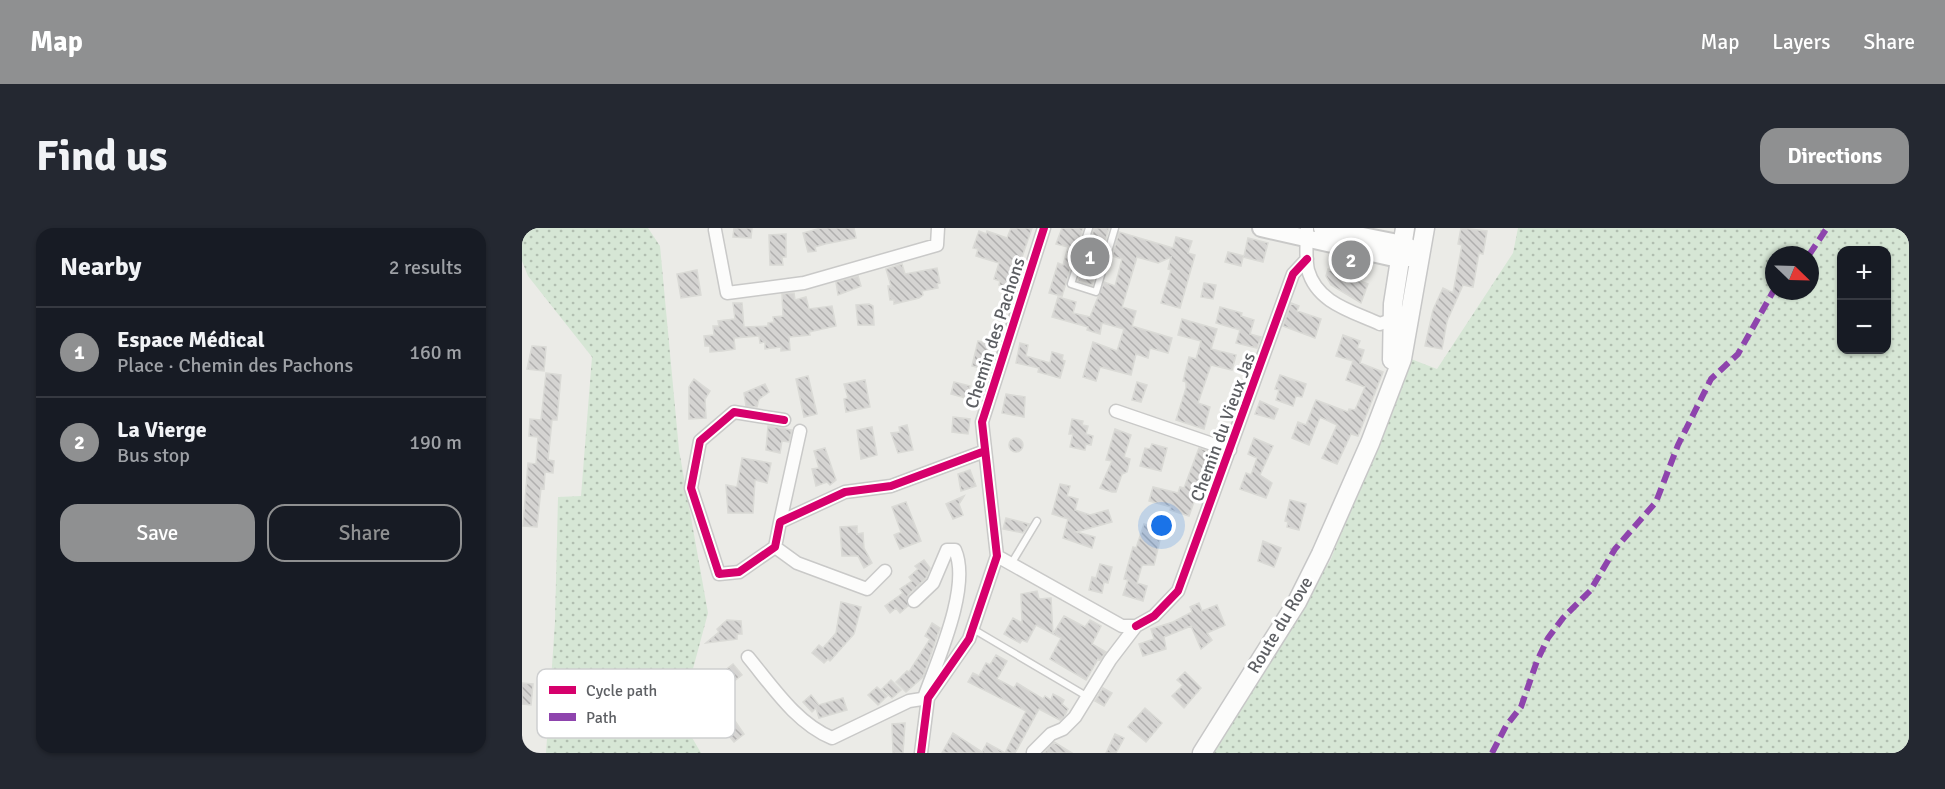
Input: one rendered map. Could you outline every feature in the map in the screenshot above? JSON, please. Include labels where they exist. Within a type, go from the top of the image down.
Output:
[{"type":"main road","points":[[1347,492],[1399,373],[1425,228]]},
{"type":"main road","points":[[1347,492],[1391,368],[1386,321],[1403,244]]},
{"type":"main road","name":"Route du Rove","points":[[1202,753],[1297,602],[1321,554],[1347,492]]},
{"type":"street","points":[[715,230],[727,292],[804,283],[937,245],[938,228]]},
{"type":"street","name":"Chemin des Pachons","points":[[921,753],[926,698],[969,639],[997,556],[982,422],[1044,228]]},
{"type":"street","points":[[1261,228],[1403,244]]},
{"type":"street","points":[[1322,228],[1403,244],[1421,255]]},
{"type":"street","points":[[1307,234],[1308,270],[1318,291],[1329,301],[1366,318],[1386,321]]},
{"type":"street","name":"Chemin du Vieux Jas","points":[[1034,752],[1051,734],[1063,729],[1075,717],[1110,660],[1136,626],[1154,616],[1178,591],[1293,274],[1307,259]]},
{"type":"street","points":[[1116,411],[1230,450]]},
{"type":"street","points":[[784,420],[734,412],[700,441],[691,488],[719,574],[739,572],[775,547],[800,431]]},
{"type":"street","points":[[780,522],[845,492],[891,486],[985,451]]},
{"type":"street","points":[[775,547],[797,563],[867,589],[885,571]]},
{"type":"street","points":[[748,657],[790,708],[822,734],[832,738],[909,701],[926,698],[950,627],[957,594],[955,550],[947,550],[933,583],[914,601]]},
{"type":"street","points":[[997,556],[1122,626],[1136,626]]},
{"type":"lane","points":[[1089,228],[1071,284],[1096,292],[1115,228]]},
{"type":"lane","points":[[1011,564],[1037,521]]},
{"type":"lane","points":[[972,629],[1089,697]]},
{"type":"green space","points":[[522,228],[648,228],[660,246],[679,450],[708,613],[693,669],[552,669],[558,497],[581,496],[592,357],[528,276],[522,261]]},
{"type":"green space","points":[[1518,228],[1909,228],[1909,753],[1210,753],[1330,561],[1411,359],[1437,369],[1513,253]]},
{"type":"green space","points":[[547,738],[692,738],[701,753],[546,753]]},
{"type":"building","points":[[734,228],[752,228],[751,238],[733,237]]},
{"type":"building","points":[[821,228],[854,228],[856,238],[825,244],[815,247],[816,251],[808,252],[803,233]]},
{"type":"building","points":[[1011,228],[1032,228],[1011,289],[999,285],[1000,281],[994,279],[999,263],[976,256],[978,249],[973,248],[979,231],[986,234],[987,231],[1007,238]]},
{"type":"building","points":[[1062,228],[1083,228],[1062,296],[1049,293],[1058,263],[1063,265],[1068,247],[1056,244]]},
{"type":"building","points":[[1094,228],[1109,228],[1092,285],[1078,281]]},
{"type":"building","points":[[1461,228],[1487,231],[1483,254],[1479,253],[1473,287],[1463,285],[1447,321],[1442,349],[1425,346],[1433,310],[1443,288],[1453,293],[1462,245],[1458,244]]},
{"type":"building","points":[[1119,232],[1173,248],[1176,237],[1192,241],[1188,253],[1195,255],[1180,308],[1161,303],[1171,270],[1168,269],[1171,257],[1158,263],[1137,257],[1122,307],[1136,311],[1132,326],[1172,338],[1168,353],[1150,348],[1148,358],[1136,354],[1131,375],[1100,367],[1096,381],[1083,377],[1093,342],[1117,351],[1124,329],[1102,323],[1100,334],[1087,330],[1088,327],[1052,317],[1058,297],[1076,302],[1073,313],[1090,317],[1104,282],[1115,286],[1122,259],[1112,256]]},
{"type":"building","points":[[786,234],[786,257],[782,257],[783,265],[770,265],[769,235]]},
{"type":"building","points":[[1248,238],[1268,243],[1263,262],[1243,257],[1241,266],[1225,262],[1228,252],[1244,256]]},
{"type":"building","points":[[902,264],[905,274],[937,268],[940,283],[937,284],[938,288],[922,291],[923,295],[919,298],[894,304],[894,300],[890,300],[888,286],[891,286],[886,269]]},
{"type":"building","points":[[1328,269],[1368,284],[1361,303],[1331,285],[1326,276]]},
{"type":"building","points":[[697,270],[701,295],[681,298],[677,274]]},
{"type":"building","points":[[858,276],[861,286],[838,295],[836,282]]},
{"type":"building","points":[[1204,283],[1216,285],[1213,299],[1201,297]]},
{"type":"building","points":[[794,293],[795,300],[806,297],[809,309],[832,306],[836,326],[809,332],[810,335],[789,337],[790,350],[781,351],[781,347],[765,349],[765,342],[760,343],[759,336],[734,338],[735,349],[710,352],[710,346],[705,346],[704,336],[714,335],[713,326],[719,326],[718,321],[735,319],[733,303],[742,303],[744,327],[768,326],[768,323],[774,322],[773,317],[783,316],[782,294]]},
{"type":"building","points":[[1291,303],[1299,306],[1297,311],[1321,319],[1315,338],[1283,326]]},
{"type":"building","points":[[856,305],[873,306],[874,325],[858,325]]},
{"type":"building","points":[[1220,307],[1242,313],[1241,316],[1254,320],[1250,334],[1261,337],[1257,348],[1236,343],[1240,330],[1216,323]]},
{"type":"building","points":[[1182,319],[1217,329],[1211,349],[1236,355],[1232,370],[1211,365],[1198,403],[1210,407],[1204,429],[1176,420],[1186,388],[1186,382],[1183,381],[1189,357],[1196,359],[1201,341],[1178,335]]},
{"type":"building","points":[[1343,335],[1360,341],[1357,348],[1364,350],[1360,363],[1383,372],[1358,436],[1351,434],[1337,464],[1322,458],[1337,425],[1320,417],[1309,445],[1292,438],[1298,422],[1306,425],[1316,400],[1348,412],[1349,409],[1355,410],[1365,387],[1346,380],[1353,361],[1336,356]]},
{"type":"building","points":[[978,341],[990,344],[985,369],[972,366]]},
{"type":"building","points":[[1020,343],[1028,345],[1026,356],[1050,363],[1052,352],[1063,355],[1062,360],[1065,361],[1060,378],[1038,372],[1039,368],[1016,363]]},
{"type":"building","points":[[532,346],[546,347],[544,371],[527,369]]},
{"type":"building","points":[[546,373],[561,375],[557,420],[552,420],[548,460],[554,461],[553,473],[545,472],[537,527],[523,526],[528,463],[536,464],[538,437],[529,436],[530,419],[541,420]]},
{"type":"building","points":[[1280,375],[1306,384],[1302,397],[1296,396],[1293,406],[1276,400],[1279,390],[1275,389]]},
{"type":"building","points":[[808,376],[817,414],[804,417],[796,379]]},
{"type":"building","points":[[694,379],[710,391],[705,399],[706,418],[689,419],[689,387]]},
{"type":"building","points":[[865,380],[870,407],[846,412],[844,399],[848,398],[844,384]]},
{"type":"building","points":[[954,382],[970,386],[966,398],[951,394]]},
{"type":"building","points":[[1137,382],[1147,385],[1141,402],[1132,400]]},
{"type":"building","points":[[765,384],[769,392],[759,399],[757,407],[746,406],[744,393]]},
{"type":"building","points":[[1006,394],[1025,397],[1024,417],[1002,413]]},
{"type":"building","points":[[1260,401],[1278,409],[1274,419],[1255,414]]},
{"type":"building","points":[[953,417],[970,419],[968,434],[952,432]]},
{"type":"building","points":[[1072,419],[1083,421],[1082,425],[1088,426],[1086,434],[1093,436],[1091,445],[1086,444],[1085,450],[1070,447],[1073,434],[1069,434]]},
{"type":"building","points":[[907,425],[913,450],[898,453],[891,433],[900,432],[899,427]]},
{"type":"building","points":[[768,426],[792,430],[789,442],[782,441],[780,453],[766,450]]},
{"type":"building","points":[[872,427],[877,455],[861,459],[857,430]]},
{"type":"building","points":[[1115,429],[1131,435],[1124,457],[1130,459],[1127,472],[1122,474],[1116,492],[1112,492],[1100,488],[1112,461],[1106,460]]},
{"type":"building","points":[[1016,438],[1021,440],[1023,445],[1021,450],[1016,452],[1011,450],[1009,445],[1011,440]]},
{"type":"building","points":[[1254,438],[1273,446],[1260,475],[1272,483],[1266,498],[1240,489],[1246,473],[1251,475],[1257,458],[1248,454]]},
{"type":"building","points":[[1152,444],[1167,448],[1161,471],[1140,466],[1145,448],[1150,449]]},
{"type":"building","points":[[825,448],[836,480],[830,485],[827,482],[816,486],[812,469],[819,468],[814,451]]},
{"type":"building","points":[[1199,448],[1211,452],[1200,489],[1203,489],[1200,498],[1196,496],[1189,516],[1170,510],[1171,507],[1149,501],[1153,487],[1178,493],[1180,487],[1184,488]]},
{"type":"building","points":[[742,458],[771,463],[767,483],[755,480],[753,513],[728,513],[726,485],[737,487]]},
{"type":"building","points":[[970,470],[976,486],[961,491],[958,474]]},
{"type":"building","points":[[1060,484],[1070,486],[1067,496],[1078,499],[1075,510],[1090,515],[1108,510],[1112,522],[1076,532],[1095,537],[1092,548],[1063,538],[1068,519],[1052,514]]},
{"type":"building","points":[[964,496],[959,504],[963,515],[953,519],[946,504]]},
{"type":"building","points":[[1290,500],[1306,504],[1299,530],[1287,527],[1288,522],[1285,521]]},
{"type":"building","points":[[906,502],[921,541],[900,549],[894,535],[901,532],[892,507]]},
{"type":"building","points":[[1006,518],[1029,524],[1023,533],[1003,529]]},
{"type":"building","points":[[1144,524],[1155,527],[1153,538],[1160,540],[1154,565],[1142,565],[1137,583],[1147,586],[1143,601],[1123,595],[1128,580],[1124,579],[1133,547],[1136,548]]},
{"type":"building","points":[[857,526],[857,534],[863,533],[864,548],[872,563],[864,568],[858,556],[842,556],[840,527]]},
{"type":"building","points":[[1263,541],[1281,548],[1274,567],[1258,561]]},
{"type":"building","points":[[924,560],[930,568],[926,578],[908,595],[908,606],[900,613],[896,608],[890,613],[885,606],[903,593],[900,589],[912,581],[909,577],[918,569],[915,566]]},
{"type":"building","points":[[1100,564],[1112,567],[1108,583],[1104,582],[1102,593],[1089,590],[1092,577],[1096,578]]},
{"type":"building","points":[[1037,591],[1039,599],[1051,598],[1053,634],[1036,625],[1027,642],[1022,640],[1020,643],[1004,634],[1013,618],[1022,623],[1021,594]]},
{"type":"building","points":[[841,602],[861,607],[854,634],[830,661],[828,659],[824,663],[812,653],[819,645],[823,648],[836,633]]},
{"type":"building","points":[[1199,603],[1202,611],[1217,605],[1225,625],[1207,633],[1212,640],[1201,649],[1191,626],[1164,637],[1166,649],[1143,656],[1139,644],[1154,639],[1151,629],[1173,622],[1192,612],[1190,607]]},
{"type":"building","points":[[1064,616],[1085,627],[1090,620],[1101,626],[1092,644],[1106,652],[1100,660],[1098,659],[1086,680],[1050,659],[1061,638],[1053,634]]},
{"type":"building","points":[[727,620],[741,621],[742,634],[737,634],[737,639],[706,643],[719,632],[717,629]]},
{"type":"building","points":[[932,623],[940,628],[923,677],[906,692],[896,682],[907,671],[909,672],[930,639],[925,636]]},
{"type":"building","points":[[996,655],[1007,661],[997,679],[1014,688],[1017,683],[1043,699],[1045,696],[1051,700],[1053,694],[1064,700],[1062,704],[1068,709],[1060,720],[1039,709],[1015,753],[1005,753],[1026,711],[968,682],[973,673],[979,676],[986,663],[990,665]]},
{"type":"building","points":[[733,664],[742,675],[735,680],[735,669],[727,669]]},
{"type":"building","points":[[1185,672],[1201,688],[1184,708],[1172,696],[1183,685],[1177,680]]},
{"type":"building","points":[[891,680],[901,690],[892,698],[882,689]]},
{"type":"building","points":[[522,683],[533,684],[531,705],[522,704]]},
{"type":"building","points":[[877,687],[887,696],[878,705],[868,695]]},
{"type":"building","points":[[1103,688],[1112,693],[1104,706],[1095,701]]},
{"type":"building","points":[[811,695],[819,705],[843,698],[847,710],[819,718],[816,708],[812,712],[803,702]]},
{"type":"building","points":[[1145,708],[1162,723],[1146,742],[1128,727]]},
{"type":"building","points":[[735,721],[744,734],[734,742],[731,738],[735,738]]},
{"type":"building","points":[[905,723],[903,753],[893,753],[892,724]]},
{"type":"building","points":[[953,733],[982,752],[987,743],[1005,753],[942,753]]},
{"type":"building","points":[[1115,734],[1124,738],[1116,753],[1106,753]]},
{"type":"building","points":[[1054,742],[1072,753],[1044,753]]},
{"type":"marked path","points":[[1815,246],[1827,228]]},
{"type":"marked path","points":[[1492,753],[1506,726],[1521,707],[1537,661],[1548,638],[1563,618],[1590,591],[1615,549],[1656,502],[1678,445],[1711,379],[1738,354],[1768,300]]},
{"type":"cycle path","points":[[921,753],[928,698],[969,639],[997,556],[982,422],[1044,228]]},
{"type":"cycle path","points":[[1136,626],[1154,616],[1178,591],[1293,274],[1307,259]]},
{"type":"cycle path","points":[[784,420],[734,412],[700,441],[691,488],[719,574],[739,572],[775,547],[780,522],[845,492],[891,486],[985,451]]},
{"type":"place","name":"Espace Médical","points":[[1090,257]]},
{"type":"place","name":"La Vierge","points":[[1351,260]]}]
